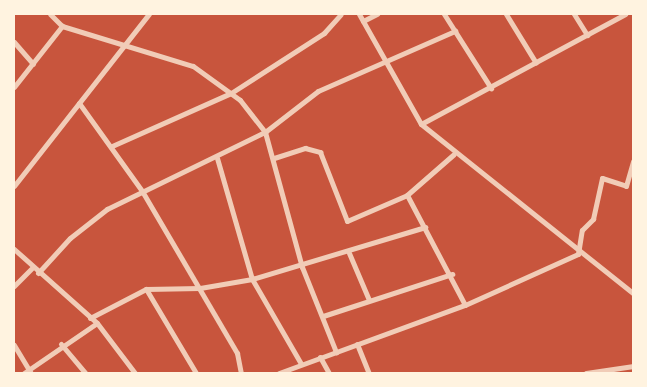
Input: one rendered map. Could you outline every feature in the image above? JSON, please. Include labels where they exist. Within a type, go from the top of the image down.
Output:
[{"type":"street","points":[[50,14],[62,26],[194,66],[231,93],[265,132],[274,158],[302,267],[336,352]]},
{"type":"street","points":[[14,186],[122,44],[148,14]]},
{"type":"street","points":[[112,146],[231,93],[324,33],[341,14]]},
{"type":"street","points":[[359,14],[421,124],[454,154],[582,250],[633,293]]},
{"type":"street","points":[[364,21],[377,14]]},
{"type":"street","points":[[444,14],[491,88]]},
{"type":"street","points":[[506,14],[536,63]]},
{"type":"street","points":[[574,14],[587,34]]},
{"type":"street","points":[[421,124],[491,88],[625,14]]},
{"type":"street","points":[[14,87],[62,26]]},
{"type":"street","points":[[38,273],[70,238],[107,208],[142,190],[217,158],[265,132],[318,92],[388,64],[455,31]]},
{"type":"street","points":[[14,42],[33,64]]},
{"type":"street","points":[[79,103],[112,146],[142,190],[237,353],[241,373]]},
{"type":"street","points":[[274,158],[306,148],[320,152],[347,221],[407,195],[454,154]]},
{"type":"street","points":[[217,158],[252,279],[302,364]]},
{"type":"street","points":[[582,250],[582,230],[593,219],[602,178],[626,186],[633,161]]},
{"type":"street","points":[[407,195],[452,274],[465,305]]},
{"type":"street","points":[[90,318],[146,289],[200,288],[252,279],[349,253],[424,227]]},
{"type":"street","points":[[14,249],[32,268],[97,323],[135,373]]},
{"type":"street","points":[[279,373],[465,305],[582,250]]},
{"type":"street","points":[[349,253],[369,300]]},
{"type":"street","points":[[14,286],[32,268]]},
{"type":"street","points":[[323,316],[452,274]]},
{"type":"street","points":[[146,289],[196,373]]},
{"type":"street","points":[[24,373],[31,371],[61,344],[97,323]]},
{"type":"street","points":[[61,344],[85,373]]},
{"type":"street","points":[[357,344],[369,373]]},
{"type":"street","points":[[14,345],[31,371]]},
{"type":"street","points":[[320,357],[329,373]]},
{"type":"street","points":[[586,373],[633,366]]}]
